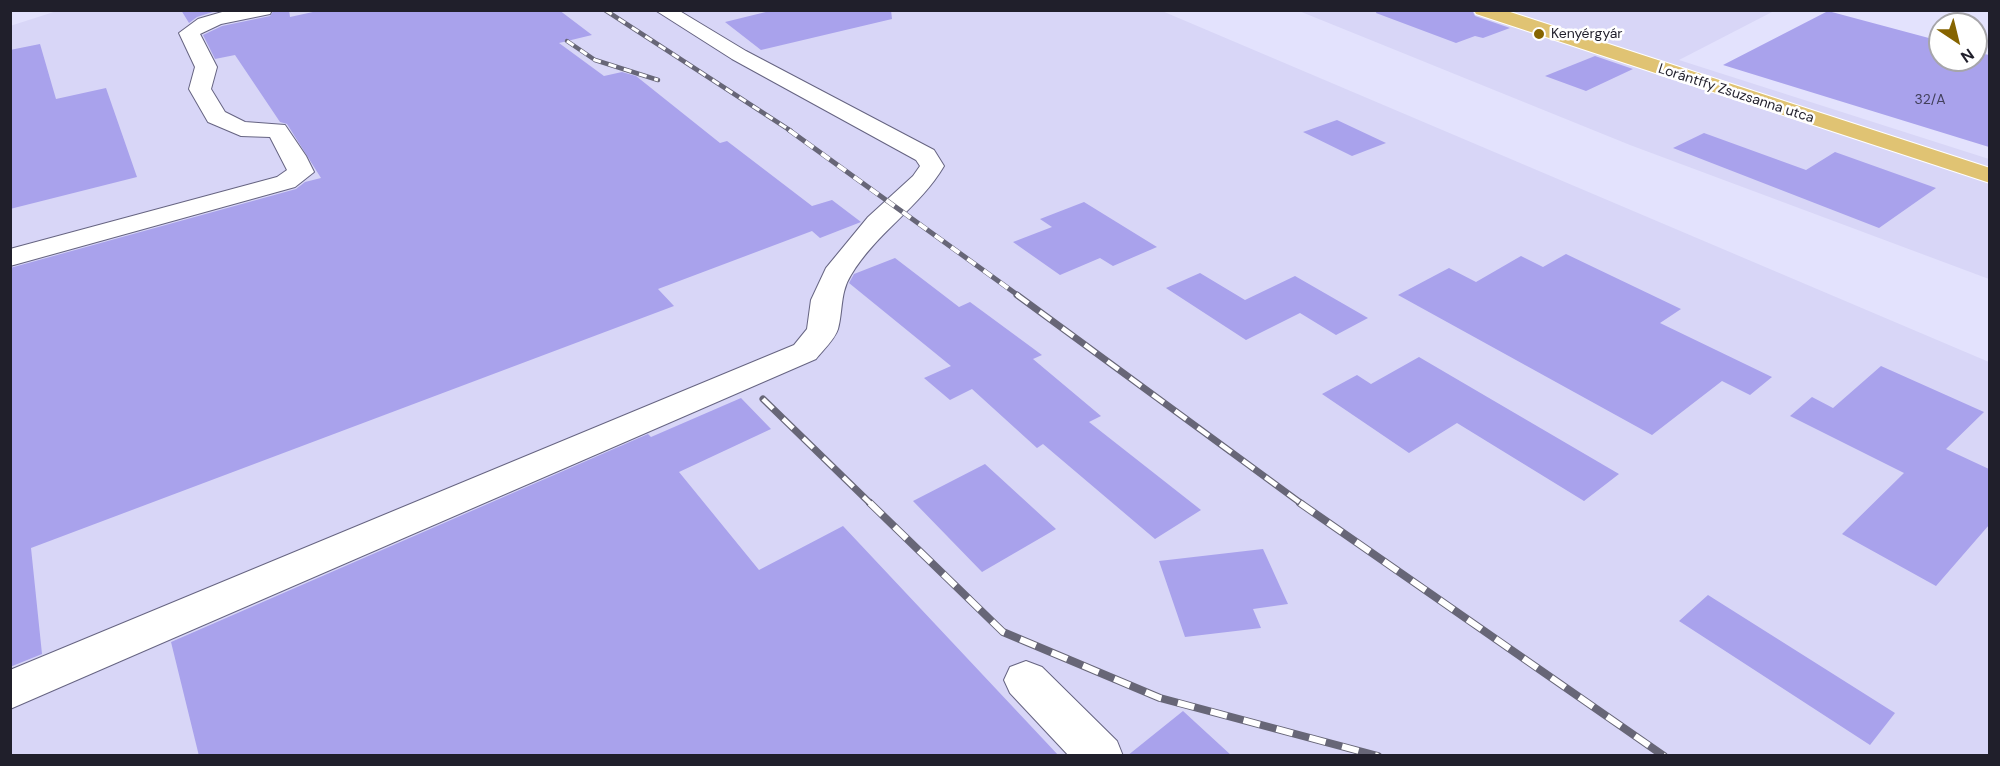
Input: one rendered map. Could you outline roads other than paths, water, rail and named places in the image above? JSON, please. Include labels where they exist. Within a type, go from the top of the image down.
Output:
[{"type":"main road","name":"Lorántffy Zsuzsanna utca","points":[[1483,10],[1989,176]]},
{"type":"lane","points":[[10,258],[286,182],[301,172],[294,156],[277,130],[241,129],[216,117],[200,89],[206,67],[189,33],[195,27],[263,10]]},
{"type":"lane","points":[[10,690],[805,352],[822,330],[826,300],[836,274],[878,223],[923,181],[932,166],[925,154],[739,55],[664,10]]},
{"type":"lane","points":[[1026,680],[1100,756]]},
{"type":"railway","points":[[605,10],[791,131]]},
{"type":"railway","points":[[567,41],[595,60],[658,80]]},
{"type":"railway","points":[[789,130],[1019,296]]},
{"type":"railway","points":[[1017,295],[1302,504]]},
{"type":"railway","points":[[763,399],[871,504]]},
{"type":"railway","points":[[870,503],[1003,632],[1160,698],[1378,756]]},
{"type":"railway","points":[[1300,503],[1664,756]]},
{"type":"place","name":"Kenyérgyár","points":[[1539,34]]}]
